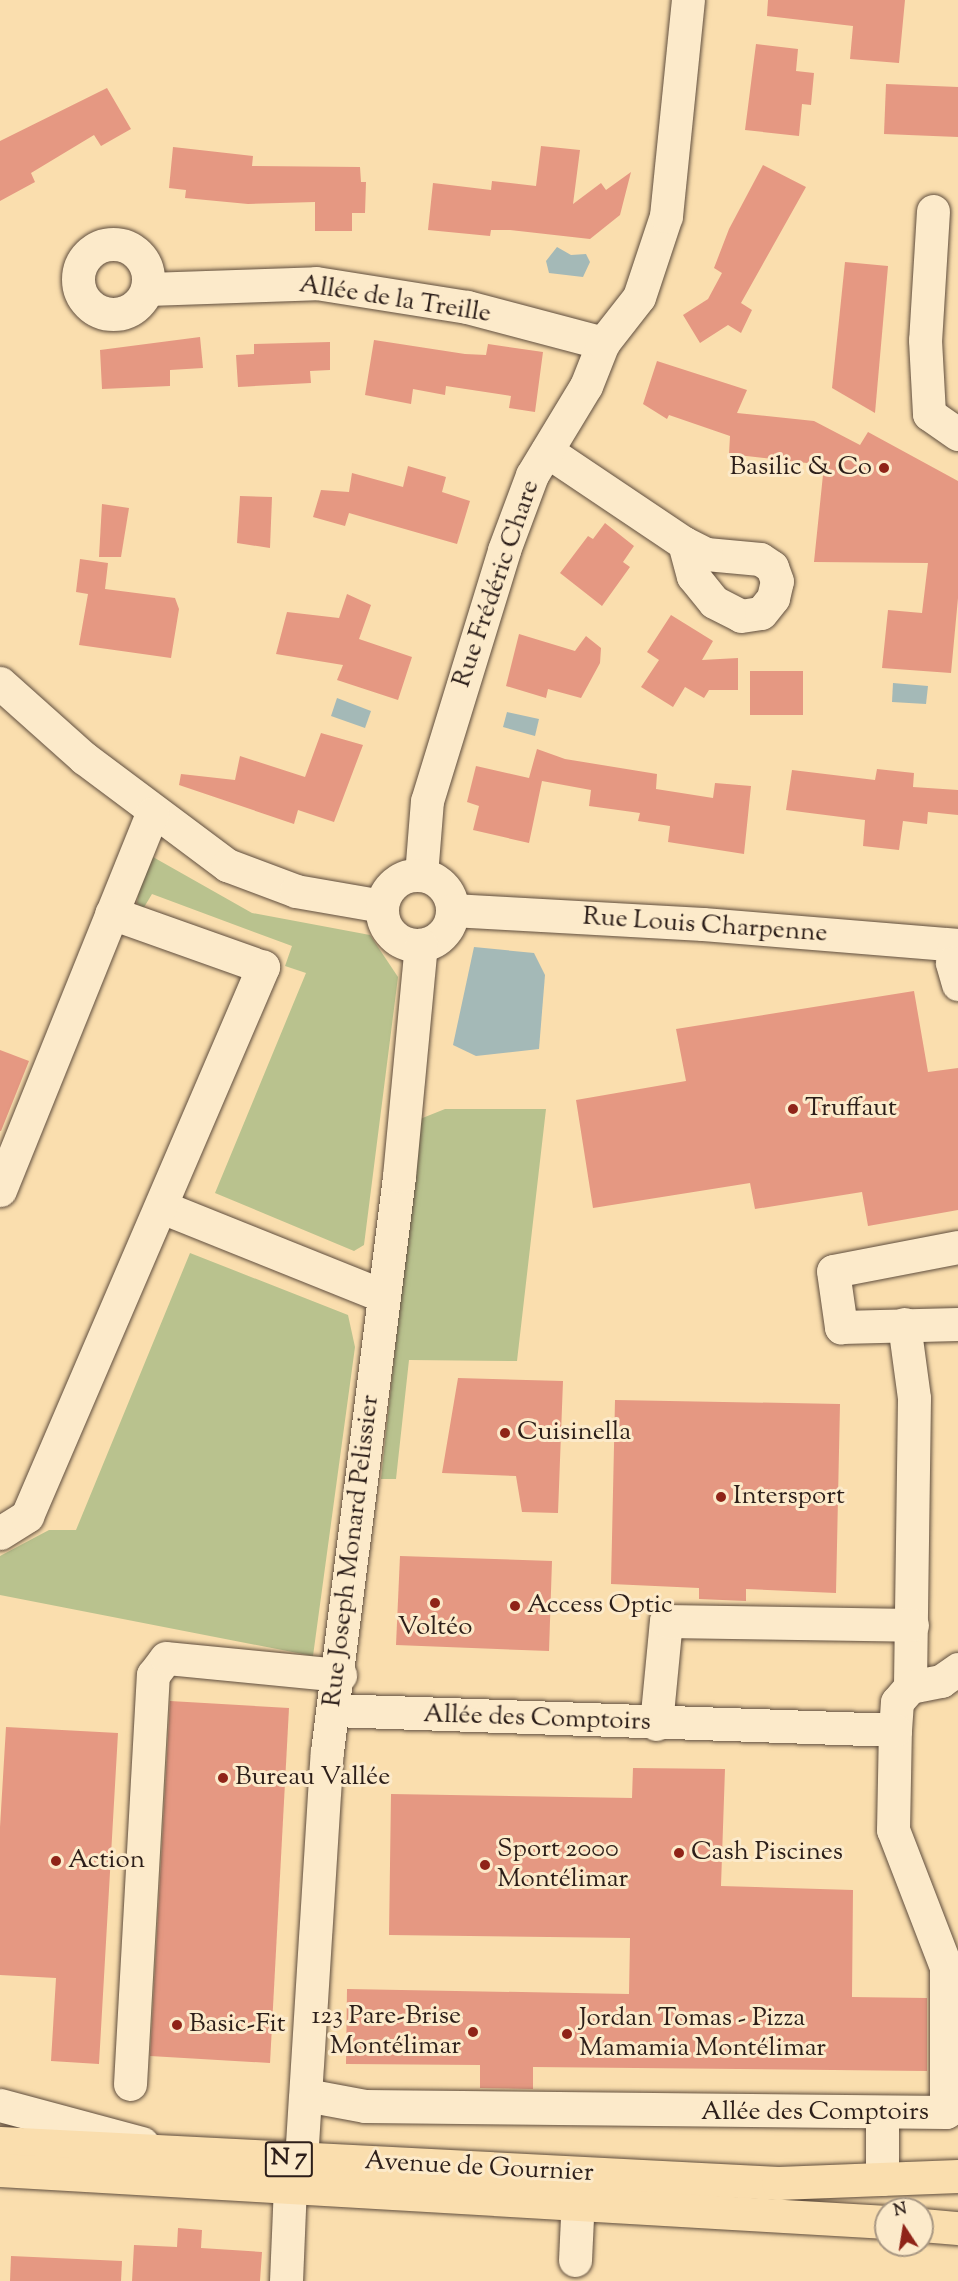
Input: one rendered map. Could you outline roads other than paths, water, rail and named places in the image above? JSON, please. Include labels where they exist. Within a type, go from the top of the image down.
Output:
[{"type":"main road","name":"Avenue de Gournier","points":[[0,2143],[178,2153],[295,2173]]},
{"type":"main road","name":"Avenue de Gournier","points":[[0,2170],[295,2173],[579,2188],[874,2221]]},
{"type":"main road","name":"Avenue de Gournier","points":[[579,2188],[958,2176]]},
{"type":"street","name":"Rue Frédéric Chare","points":[[421,875],[427,801],[504,550],[547,451],[586,386],[603,343],[639,297],[666,216],[688,0]]},
{"type":"street","points":[[933,211],[945,266],[924,340],[929,414],[958,434]]},
{"type":"street","name":"Allée de la Treille","points":[[148,289],[316,283],[467,307],[603,343]]},
{"type":"street","points":[[547,451],[684,543]]},
{"type":"street","points":[[0,683],[152,813],[227,865],[296,891],[382,906]]},
{"type":"street","points":[[0,1190],[152,813]]},
{"type":"street","points":[[421,875],[441,885],[452,910],[442,935],[421,945],[405,944],[390,933],[382,906],[393,884],[421,875]]},
{"type":"street","name":"Rue Louis Charpenne","points":[[452,910],[703,924],[956,945]]},
{"type":"street","points":[[0,1533],[27,1516],[162,1207],[263,967],[111,913]]},
{"type":"street","name":"Rue Joseph Monard Pelissier","points":[[286,2281],[295,2173],[306,2096],[318,1868],[334,1710],[368,1546],[383,1296],[421,981],[421,945]]},
{"type":"street","points":[[956,945],[952,963],[958,984]]},
{"type":"street","points":[[162,1207],[383,1296]]},
{"type":"street","points":[[958,1247],[833,1271],[841,1327],[958,1324]]},
{"type":"street","points":[[895,1730],[897,1702],[910,1686],[912,1625],[914,1398],[904,1324]]},
{"type":"street","points":[[657,1724],[666,1621],[912,1625]]},
{"type":"street","points":[[130,2084],[153,1675],[166,1658],[340,1675]]},
{"type":"street","points":[[910,1686],[941,1681],[958,1670]]},
{"type":"street","name":"Allée des Comptoirs","points":[[306,2096],[365,2106],[882,2114],[952,2112],[946,1967],[893,1830],[895,1730],[657,1724],[334,1710]]},
{"type":"street","points":[[0,2104],[178,2153]]},
{"type":"street","points":[[882,2114],[882,2179]]},
{"type":"street","points":[[575,2260],[579,2188]]},
{"type":"place","name":"Basilic & Co","points":[[884,468]]},
{"type":"place","name":"Truffaut","points":[[793,1109]]},
{"type":"place","name":"Cuisinella","points":[[505,1433]]},
{"type":"place","name":"Intersport","points":[[721,1497]]},
{"type":"place","name":"Voltéo","points":[[435,1603]]},
{"type":"place","name":"Access Optic","points":[[515,1606]]},
{"type":"place","name":"Bureau Vallée","points":[[223,1778]]},
{"type":"place","name":"Cash Piscines","points":[[679,1853]]},
{"type":"place","name":"Action","points":[[56,1861]]},
{"type":"place","name":"Sport 2000 Montélimar","points":[[485,1865]]},
{"type":"place","name":"Basic-Fit","points":[[177,2025]]},
{"type":"place","name":"123 Pare-Brise Montélimar","points":[[473,2032]]},
{"type":"place","name":"Jordan Tomas - Pizza Mamamia Montélimar","points":[[567,2034]]}]
